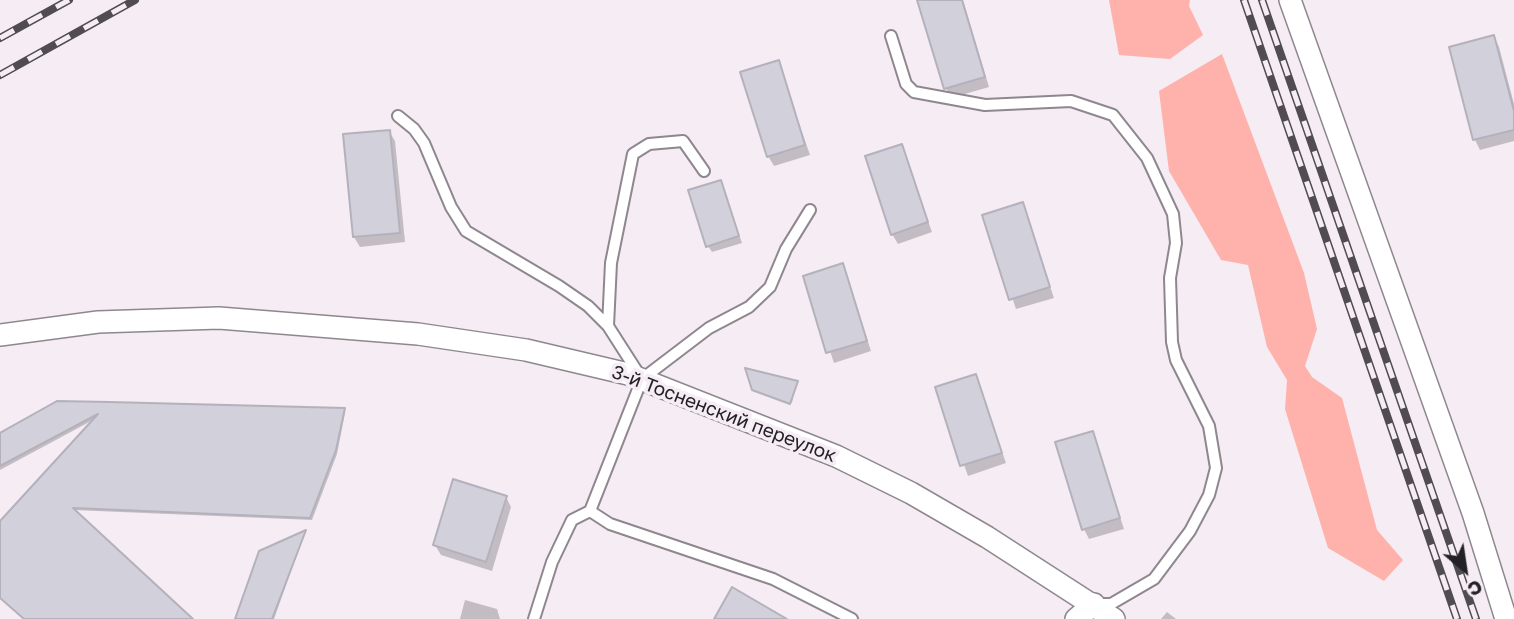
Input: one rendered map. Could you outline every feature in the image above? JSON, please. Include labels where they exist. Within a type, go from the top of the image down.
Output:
[{"type":"street","points":[[1290,0],[1473,513],[1506,619]]},
{"type":"street","name":"3-й Тосненский переулок","points":[[0,335],[99,322],[219,318],[432,336],[526,350],[642,379],[836,456],[911,493],[1094,604],[1114,619]]},
{"type":"street","points":[[1076,619],[1094,604]]},
{"type":"lane","points":[[891,36],[906,84],[914,92],[985,105],[1071,101],[1113,115],[1147,158],[1172,215],[1176,243],[1170,278],[1172,342],[1176,360],[1209,426],[1216,468],[1209,495],[1190,531],[1154,579],[1111,604],[1094,604]]},
{"type":"lane","points":[[398,116],[414,129],[424,143],[451,207],[466,231],[588,306],[608,326],[634,362],[642,379]]},
{"type":"lane","points":[[608,326],[611,263],[633,154],[649,144],[684,141],[704,171]]},
{"type":"lane","points":[[534,619],[552,562],[572,520],[590,511],[642,379],[709,328],[748,307],[770,287],[786,248],[810,210]]},
{"type":"lane","points":[[590,511],[610,524],[773,579],[852,619]]},
{"type":"shaded area","points":[[1109,0],[1190,0],[1189,6],[1203,35],[1170,59],[1119,55]]},
{"type":"shaded area","points":[[1222,54],[1304,273],[1317,329],[1305,366],[1312,377],[1342,398],[1377,530],[1403,560],[1384,581],[1328,548],[1285,409],[1287,380],[1267,347],[1248,265],[1221,260],[1169,171],[1159,91]]},
{"type":"building","points":[[917,0],[962,0],[985,77],[944,89]]},
{"type":"building","points":[[1494,35],[1514,111],[1514,130],[1473,140],[1449,47]]},
{"type":"building","points":[[779,60],[805,145],[767,157],[740,72]]},
{"type":"building","points":[[390,130],[400,233],[353,237],[343,134]]},
{"type":"building","points":[[902,144],[928,222],[891,235],[865,156]]},
{"type":"building","points":[[721,180],[739,236],[706,247],[688,190]]},
{"type":"building","points":[[1023,202],[1050,287],[1009,300],[982,215]]},
{"type":"building","points":[[843,263],[867,341],[826,353],[803,276]]},
{"type":"building","points":[[745,368],[798,381],[790,404],[752,390]]},
{"type":"building","points":[[976,374],[1002,453],[960,466],[935,387]]},
{"type":"building","points":[[57,401],[345,408],[336,450],[310,518],[73,508],[193,619],[24,619],[0,598],[0,521],[98,414],[0,466],[0,433]]},
{"type":"building","points":[[1093,431],[1120,518],[1082,530],[1055,442]]},
{"type":"building","points":[[453,479],[507,496],[486,562],[433,545]]},
{"type":"building","points":[[306,530],[272,619],[235,619],[259,551]]},
{"type":"building","points":[[732,587],[787,619],[714,619]]},
{"type":"railway","points":[[0,38],[69,0]]},
{"type":"railway","points":[[0,75],[135,0]]},
{"type":"railway","points":[[1244,0],[1457,619]]},
{"type":"railway","points":[[1262,0],[1476,619]]}]
